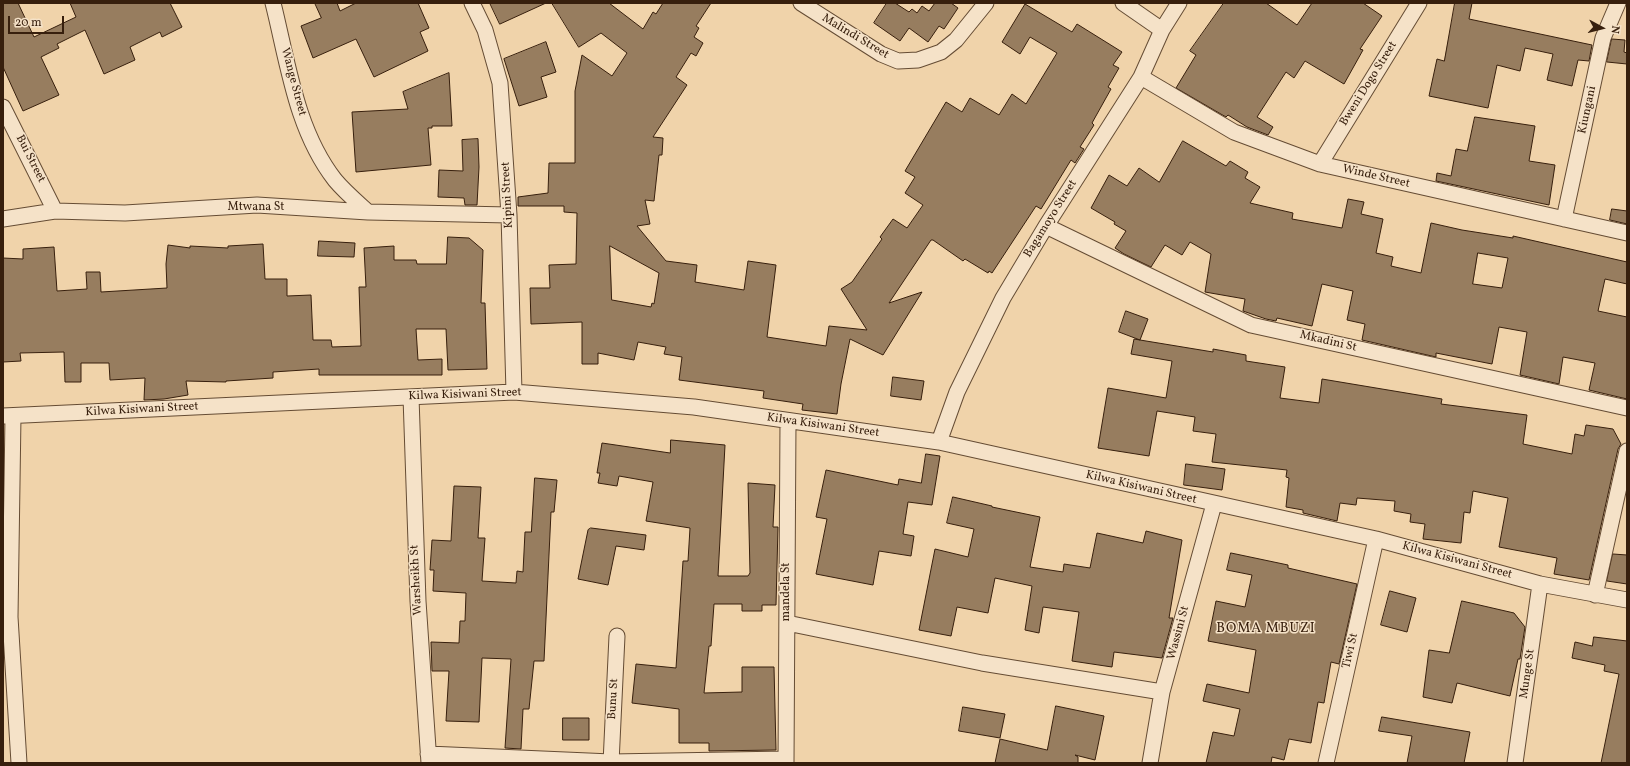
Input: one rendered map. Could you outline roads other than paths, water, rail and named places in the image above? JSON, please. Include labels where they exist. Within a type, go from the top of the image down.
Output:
[{"type":"street","name":"Wange Street","points":[[274,3],[300,112],[316,148],[336,180],[368,212]]},
{"type":"street","name":"Kipini Street","points":[[472,3],[485,30],[500,82],[510,215],[514,392]]},
{"type":"street","name":"Malindi Street","points":[[801,3],[881,54],[898,61],[918,60],[941,52],[956,40],[986,3]]},
{"type":"street","points":[[1123,3],[1162,30]]},
{"type":"street","name":"Bagamoyo Street","points":[[939,442],[957,392],[1003,298],[1046,226],[1141,76],[1162,30],[1180,3]]},
{"type":"street","name":"Bweni Dogo Street","points":[[1320,164],[1419,3]]},
{"type":"street","name":"Kiungani","points":[[1564,219],[1603,38],[1618,3]]},
{"type":"street","name":"Winde Street","points":[[1141,76],[1234,132],[1320,164],[1627,233]]},
{"type":"street","name":"Bui Street","points":[[3,106],[56,211]]},
{"type":"street","name":"Mtwana St","points":[[3,219],[56,211],[125,213],[256,205],[368,212],[510,215]]},
{"type":"street","name":"Mkadini St","points":[[1046,226],[1251,325],[1627,408]]},
{"type":"street","name":"Kilwa Kisiwani Street","points":[[8,416],[514,392],[694,407],[939,442],[1214,504],[1376,538],[1540,584],[1627,600]]},
{"type":"street","name":"Warsheikh St","points":[[411,397],[418,601],[428,758]]},
{"type":"street","points":[[8,416],[7,617],[19,763]]},
{"type":"street","name":"mandela St","points":[[786,761],[788,421]]},
{"type":"street","points":[[1595,595],[1627,451]]},
{"type":"street","name":"Wassini St","points":[[1150,763],[1162,692],[1214,504]]},
{"type":"street","name":"Tiwi St","points":[[1326,763],[1376,538]]},
{"type":"street","name":"Munge St","points":[[1515,763],[1540,584]]},
{"type":"street","points":[[787,623],[982,663],[1162,692]]},
{"type":"street","name":"Bunu St","points":[[611,762],[617,636]]},
{"type":"street","points":[[428,758],[611,762],[786,761]]},
{"type":"district","name":"BOMA MBUZI","points":[[1266,629]]}]
